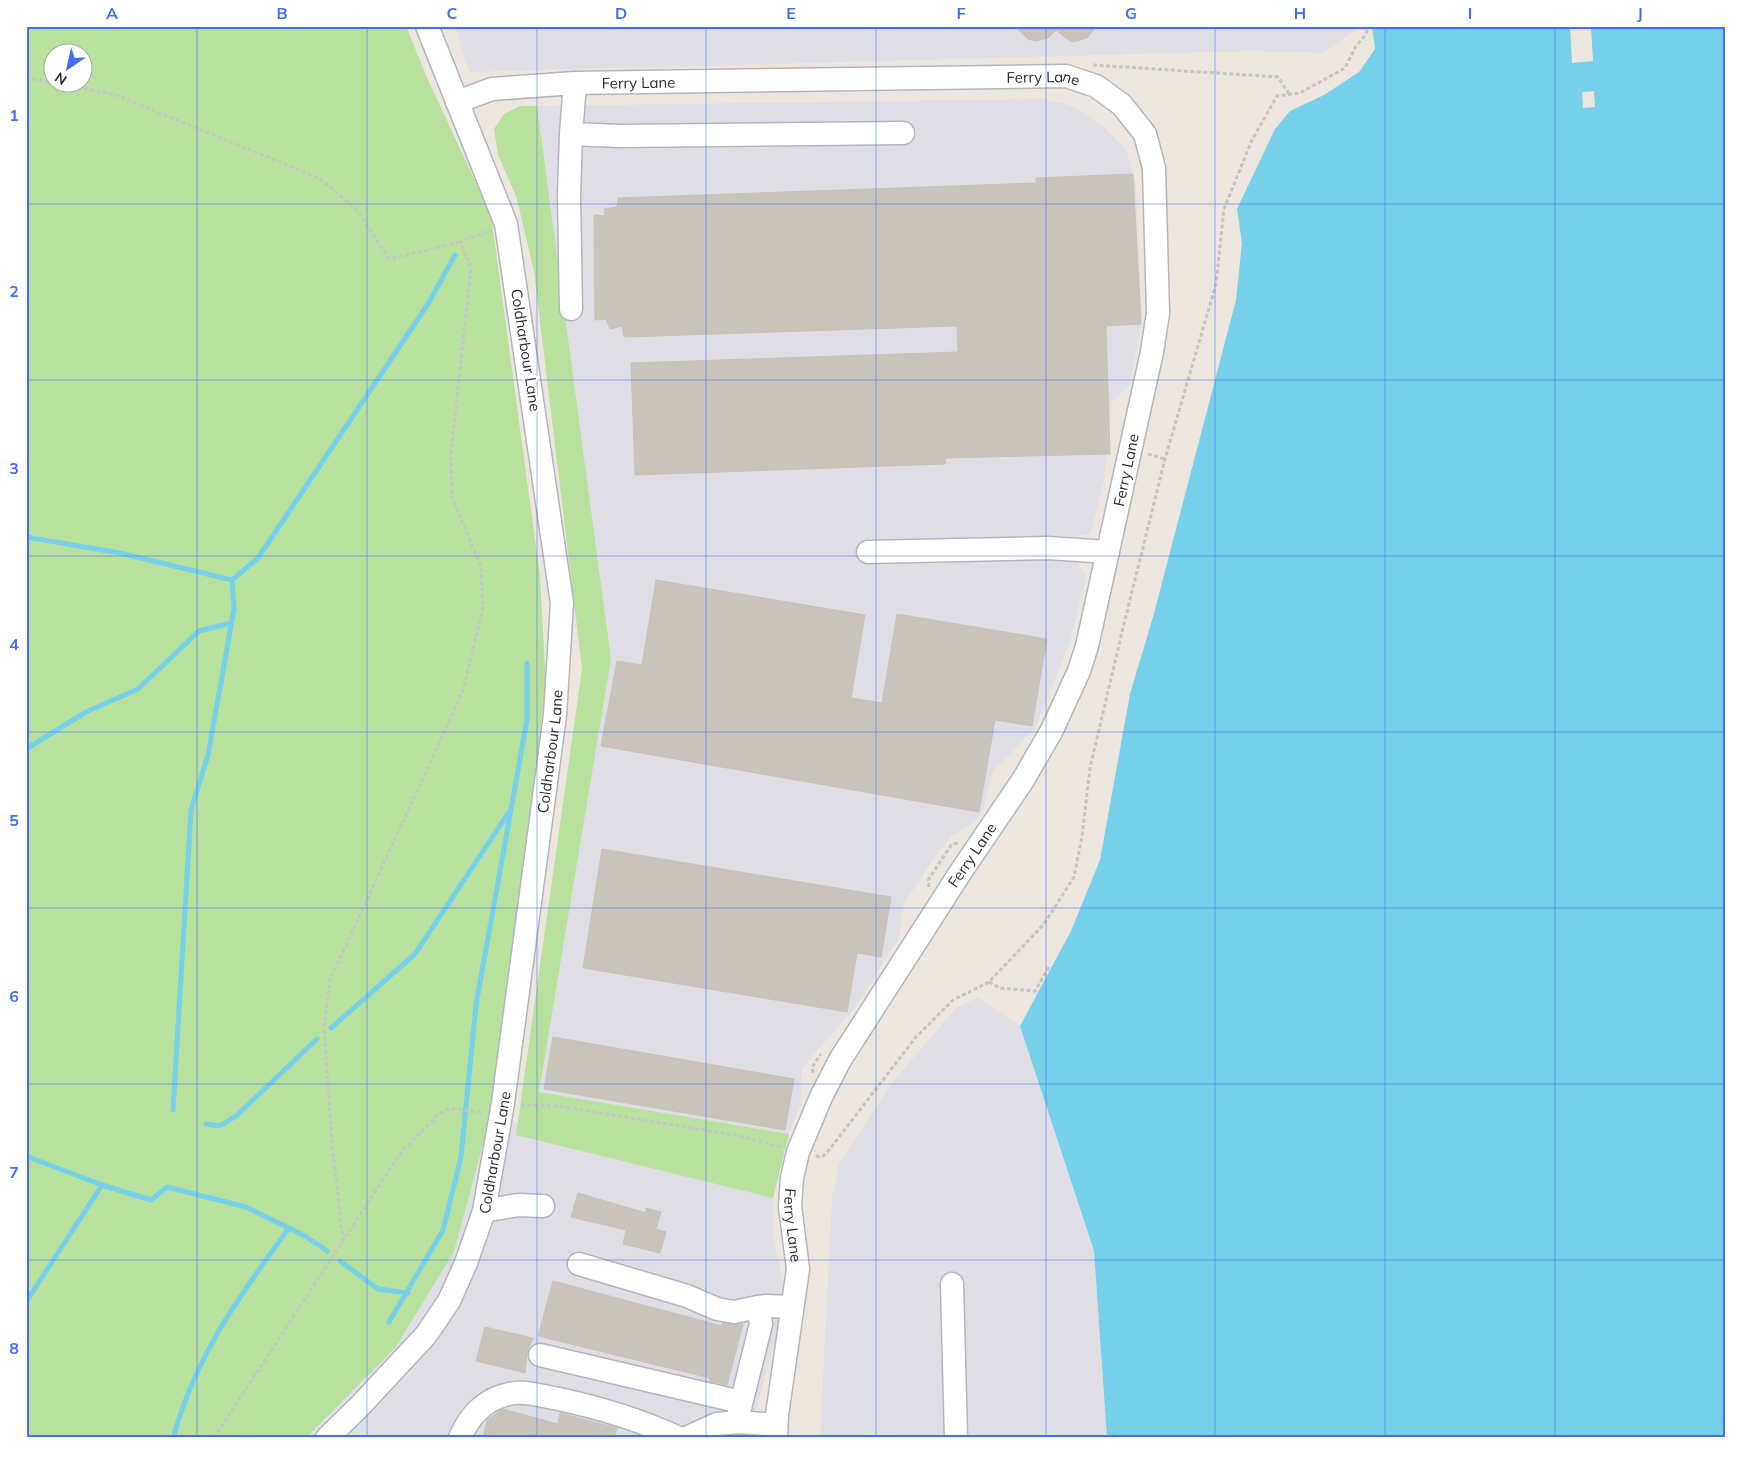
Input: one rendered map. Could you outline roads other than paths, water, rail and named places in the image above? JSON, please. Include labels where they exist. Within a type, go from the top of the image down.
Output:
[{"type":"street","name":"Coldharbour Lane","points":[[327,1438],[358,1408],[426,1335],[449,1302],[466,1263],[484,1212],[495,1108],[555,715],[562,603],[506,224],[427,26]]},
{"type":"street","name":"Ferry Lane","points":[[457,102],[492,89],[575,83],[1066,76],[1096,86],[1122,105],[1145,134],[1154,168],[1158,313],[1152,352],[1087,646],[1064,706],[1023,780],[960,873],[840,1060],[821,1097],[798,1152],[792,1178],[790,1206],[798,1269],[776,1431]]},
{"type":"street","points":[[572,309],[569,196],[575,83]]},
{"type":"street","points":[[572,134],[620,136],[903,133]]},
{"type":"street","points":[[868,552],[1048,548],[1108,552]]},
{"type":"street","points":[[484,1212],[518,1205],[543,1206]]},
{"type":"street","points":[[579,1264],[687,1296],[717,1309],[734,1312],[766,1306],[792,1307]]},
{"type":"street","points":[[952,1284],[956,1438]]},
{"type":"street","points":[[686,1438],[740,1412],[761,1324],[758,1308]]},
{"type":"street","points":[[540,1355],[740,1412],[776,1431]]},
{"type":"street","points":[[460,1438],[465,1425],[476,1410],[510,1393],[527,1393],[602,1408],[648,1423],[679,1438]]},
{"type":"water","points":[[1372,26],[1726,26],[1726,1438],[1107,1438],[1094,1251],[1020,1026],[1071,931],[1100,860],[1130,694],[1153,617],[1236,300],[1242,243],[1237,209],[1275,129],[1290,111],[1324,95],[1359,72],[1375,49]]},
{"type":"waterway","points":[[26,537],[120,553],[232,580],[258,558],[428,304],[455,255]]},
{"type":"waterway","points":[[173,1110],[191,810],[208,755],[234,609],[232,580]]},
{"type":"waterway","points":[[26,749],[86,712],[138,689],[199,631],[231,623]]},
{"type":"waterway","points":[[389,1322],[443,1230],[461,1157],[476,1005],[527,720],[527,663]]},
{"type":"waterway","points":[[331,1028],[415,954],[509,812]]},
{"type":"waterway","points":[[206,1124],[220,1126],[236,1116],[317,1039]]},
{"type":"waterway","points":[[26,1156],[102,1185],[151,1200],[167,1187],[246,1207],[305,1236],[327,1251]]},
{"type":"waterway","points":[[26,1302],[102,1185]]},
{"type":"waterway","points":[[173,1438],[194,1379],[221,1327],[289,1228]]},
{"type":"waterway","points":[[340,1261],[378,1289],[408,1293]]}]
